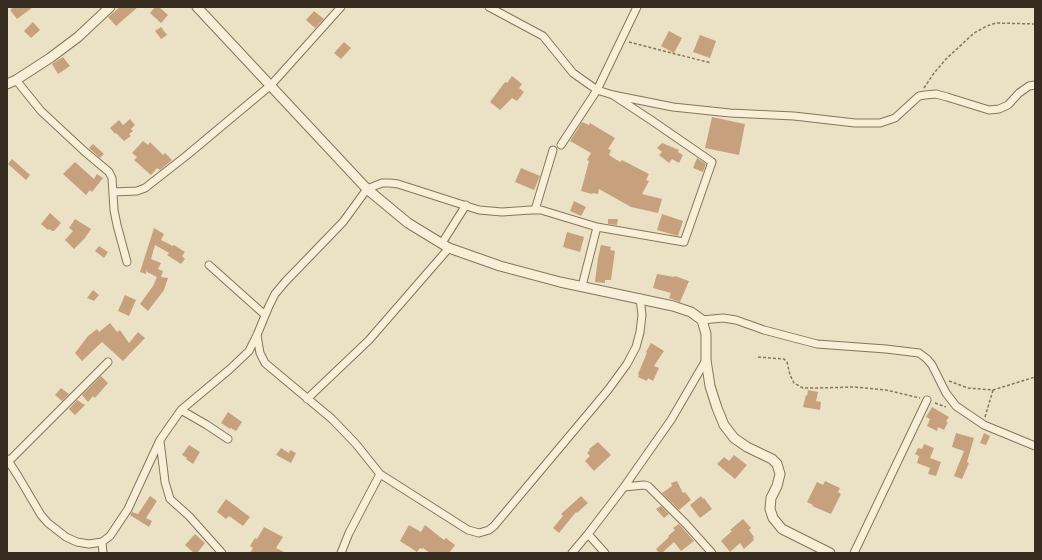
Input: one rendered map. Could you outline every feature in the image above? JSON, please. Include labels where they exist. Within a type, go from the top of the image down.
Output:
[{"type":"street","points":[[110,7],[78,38],[50,58],[11,82],[84,152],[109,172],[112,178],[114,210],[127,262]]},
{"type":"street","points":[[197,7],[367,189],[408,223],[446,246],[500,266],[543,278],[673,306],[691,312],[702,320],[706,334],[706,360],[710,386],[724,425],[734,438],[747,447],[772,458],[777,464],[780,474],[777,486],[771,498],[770,509],[774,518],[782,529],[830,553]]},
{"type":"street","points":[[113,192],[137,191],[148,185],[186,156],[271,85],[340,7]]},
{"type":"street","points":[[489,7],[543,36],[573,73],[597,90],[613,96],[680,108],[730,113],[794,116],[872,124],[885,122],[895,118],[920,96],[936,94],[989,110],[999,109],[1008,105],[1019,93],[1029,86],[1035,85]]},
{"type":"street","points":[[561,145],[597,90],[637,7]]},
{"type":"street","points":[[108,362],[8,461],[41,515],[48,523],[66,537],[77,542],[89,544],[102,542],[110,536],[128,509],[160,440],[181,410],[249,351],[275,294],[342,222],[367,189],[382,183],[390,183],[479,210],[542,210],[597,227],[684,242],[712,162],[613,96]]},
{"type":"street","points":[[535,210],[553,150]]},
{"type":"street","points":[[307,398],[369,340],[446,246],[466,205]]},
{"type":"street","points":[[582,286],[597,227]]},
{"type":"street","points":[[209,265],[265,315]]},
{"type":"street","points":[[257,335],[260,353],[264,363],[332,419],[356,444],[380,474],[468,530],[479,533],[489,530],[608,390],[627,364],[636,347],[640,332],[642,316],[640,298]]},
{"type":"street","points":[[702,320],[723,318],[736,320],[764,330],[817,344],[919,353],[927,359],[938,376],[946,393],[956,406],[984,425],[1035,446]]},
{"type":"street","points":[[572,553],[624,488],[671,420],[706,360]]},
{"type":"street","points":[[854,553],[927,400]]},
{"type":"street","points":[[181,410],[207,424],[228,439]]},
{"type":"street","points":[[160,440],[165,482],[170,499],[189,516],[222,553]]},
{"type":"street","points":[[341,553],[349,533],[380,474]]},
{"type":"street","points":[[624,488],[644,485],[648,486],[686,524],[712,553]]},
{"type":"street","points":[[588,534],[605,553]]},
{"type":"street","points":[[102,542],[104,553]]},
{"type":"path","points":[[920,96],[934,73],[946,59],[974,33],[996,22],[1035,24]]},
{"type":"path","points":[[622,40],[711,63]]},
{"type":"path","points":[[758,357],[784,359],[787,362],[790,375],[794,383],[803,388],[854,387],[886,390],[927,400],[947,407]]},
{"type":"path","points":[[938,376],[968,388],[993,390],[1035,377]]},
{"type":"path","points":[[984,425],[986,411],[993,390]]},
{"type":"building","points":[[14,7],[33,7],[17,19],[10,10]]},
{"type":"building","points":[[120,7],[138,7],[116,26],[108,17]]},
{"type":"building","points":[[155,7],[159,7],[168,15],[161,23],[150,13]]},
{"type":"building","points":[[314,11],[324,19],[315,28],[306,20]]},
{"type":"building","points":[[33,22],[40,30],[31,38],[24,31]]},
{"type":"building","points":[[161,27],[167,35],[161,39],[155,31]]},
{"type":"building","points":[[669,31],[682,38],[674,53],[661,46]]},
{"type":"building","points":[[700,35],[716,41],[710,58],[693,52]]},
{"type":"building","points":[[344,42],[351,48],[341,59],[334,53]]},
{"type":"building","points":[[63,57],[70,66],[58,74],[52,64]]},
{"type":"building","points":[[512,76],[522,84],[519,88],[524,92],[517,101],[512,98],[500,110],[490,102],[505,82],[507,83]]},
{"type":"building","points":[[712,117],[745,124],[739,155],[705,148]]},
{"type":"building","points":[[130,119],[135,125],[131,129],[133,131],[129,134],[131,136],[124,141],[110,128],[119,120],[123,125]]},
{"type":"building","points":[[582,122],[589,125],[590,123],[615,138],[608,149],[611,150],[609,155],[620,162],[622,160],[649,174],[646,180],[649,181],[642,194],[662,199],[658,213],[631,207],[599,189],[598,194],[581,191],[589,161],[587,160],[591,153],[570,141]]},
{"type":"building","points":[[143,141],[148,145],[150,142],[163,155],[165,153],[172,160],[160,170],[157,168],[151,175],[134,160],[137,157],[132,153]]},
{"type":"building","points":[[662,143],[679,150],[678,152],[683,155],[679,163],[672,159],[669,163],[659,155],[662,152],[657,148]]},
{"type":"building","points":[[93,144],[104,154],[100,158],[89,148]]},
{"type":"building","points":[[697,158],[706,164],[703,172],[693,168]]},
{"type":"building","points":[[12,159],[30,175],[26,180],[8,164]]},
{"type":"building","points":[[75,162],[94,179],[97,174],[103,178],[92,192],[90,190],[86,195],[63,174]]},
{"type":"building","points":[[521,168],[540,176],[534,190],[515,182]]},
{"type":"building","points":[[574,201],[586,207],[581,216],[570,211]]},
{"type":"building","points":[[50,213],[61,223],[54,231],[48,230],[41,224]]},
{"type":"building","points":[[662,214],[683,221],[678,236],[657,230]]},
{"type":"building","points":[[75,219],[91,229],[85,238],[74,249],[65,240],[73,231],[69,228]]},
{"type":"building","points":[[608,219],[618,219],[617,225],[608,224]]},
{"type":"building","points":[[154,228],[164,234],[161,240],[173,246],[174,245],[185,252],[182,256],[185,259],[181,264],[167,255],[169,253],[155,245],[151,259],[161,263],[158,269],[163,271],[161,277],[168,278],[164,290],[148,311],[140,304],[153,286],[157,277],[147,272],[147,269],[146,274],[140,272]]},
{"type":"building","points":[[567,232],[584,237],[580,252],[563,247]]},
{"type":"building","points":[[601,245],[611,247],[610,250],[615,251],[611,280],[605,280],[605,283],[595,282]]},
{"type":"building","points":[[99,246],[108,252],[104,258],[95,251]]},
{"type":"building","points":[[657,274],[675,276],[689,281],[680,302],[669,298],[671,293],[653,288]]},
{"type":"building","points":[[93,290],[99,295],[94,301],[87,298]]},
{"type":"building","points":[[125,295],[136,300],[129,316],[118,311]]},
{"type":"building","points":[[110,323],[117,332],[120,330],[129,343],[138,332],[145,338],[123,361],[102,342],[82,361],[75,353],[88,336],[97,329],[99,332]]},
{"type":"building","points":[[651,343],[664,351],[654,366],[659,368],[653,381],[648,378],[647,381],[638,377],[638,374]]},
{"type":"building","points":[[101,376],[108,383],[95,398],[93,396],[88,402],[82,395]]},
{"type":"building","points":[[61,388],[69,394],[62,401],[55,395]]},
{"type":"building","points":[[808,390],[818,392],[816,401],[821,402],[820,410],[803,407]]},
{"type":"building","points":[[77,400],[85,405],[75,415],[69,409]]},
{"type":"building","points":[[932,407],[949,417],[946,421],[948,422],[944,430],[938,427],[937,431],[927,426],[930,419],[926,417]]},
{"type":"building","points":[[228,412],[242,422],[236,431],[221,423]]},
{"type":"building","points":[[956,433],[974,438],[967,462],[969,463],[962,479],[954,476],[964,451],[952,447]]},
{"type":"building","points":[[984,433],[990,436],[986,445],[980,443]]},
{"type":"building","points":[[598,442],[611,455],[594,471],[585,461],[590,456],[587,453],[590,450],[589,449]]},
{"type":"building","points":[[924,444],[934,448],[930,458],[941,462],[936,476],[928,474],[930,468],[917,463],[919,456],[915,454],[918,448],[922,449]]},
{"type":"building","points":[[189,445],[200,452],[193,464],[182,455]]},
{"type":"building","points":[[281,448],[289,453],[290,450],[296,453],[291,463],[276,455]]},
{"type":"building","points":[[734,455],[747,465],[735,479],[717,464],[724,457],[729,461]]},
{"type":"building","points":[[677,481],[683,493],[685,492],[691,500],[679,510],[662,493],[672,486],[671,483]]},
{"type":"building","points":[[825,481],[840,488],[838,492],[841,494],[831,514],[812,506],[813,505],[807,502],[817,482],[823,485]]},
{"type":"building","points":[[150,496],[157,501],[146,518],[152,521],[149,527],[130,515],[132,512],[138,514]]},
{"type":"building","points":[[581,496],[588,503],[577,513],[576,512],[559,533],[553,528],[563,516],[561,514]]},
{"type":"building","points":[[701,496],[712,509],[700,518],[690,505]]},
{"type":"building","points":[[226,499],[250,517],[243,526],[229,516],[226,519],[217,512]]},
{"type":"building","points":[[661,506],[669,514],[664,518],[656,509]]},
{"type":"building","points":[[743,519],[751,528],[749,530],[754,537],[754,540],[744,549],[740,543],[730,552],[721,541],[732,531],[730,530]]},
{"type":"building","points":[[679,524],[694,541],[681,551],[674,542],[662,553],[659,553],[656,549],[675,530],[673,528]]},
{"type":"building","points":[[409,525],[421,532],[425,525],[444,540],[446,538],[455,545],[449,553],[430,553],[423,548],[420,548],[417,552],[400,541]]},
{"type":"building","points":[[264,527],[283,537],[276,548],[286,553],[250,553],[253,548],[250,546],[255,538],[257,539]]},
{"type":"building","points":[[195,534],[205,543],[197,553],[194,553],[185,545]]}]
